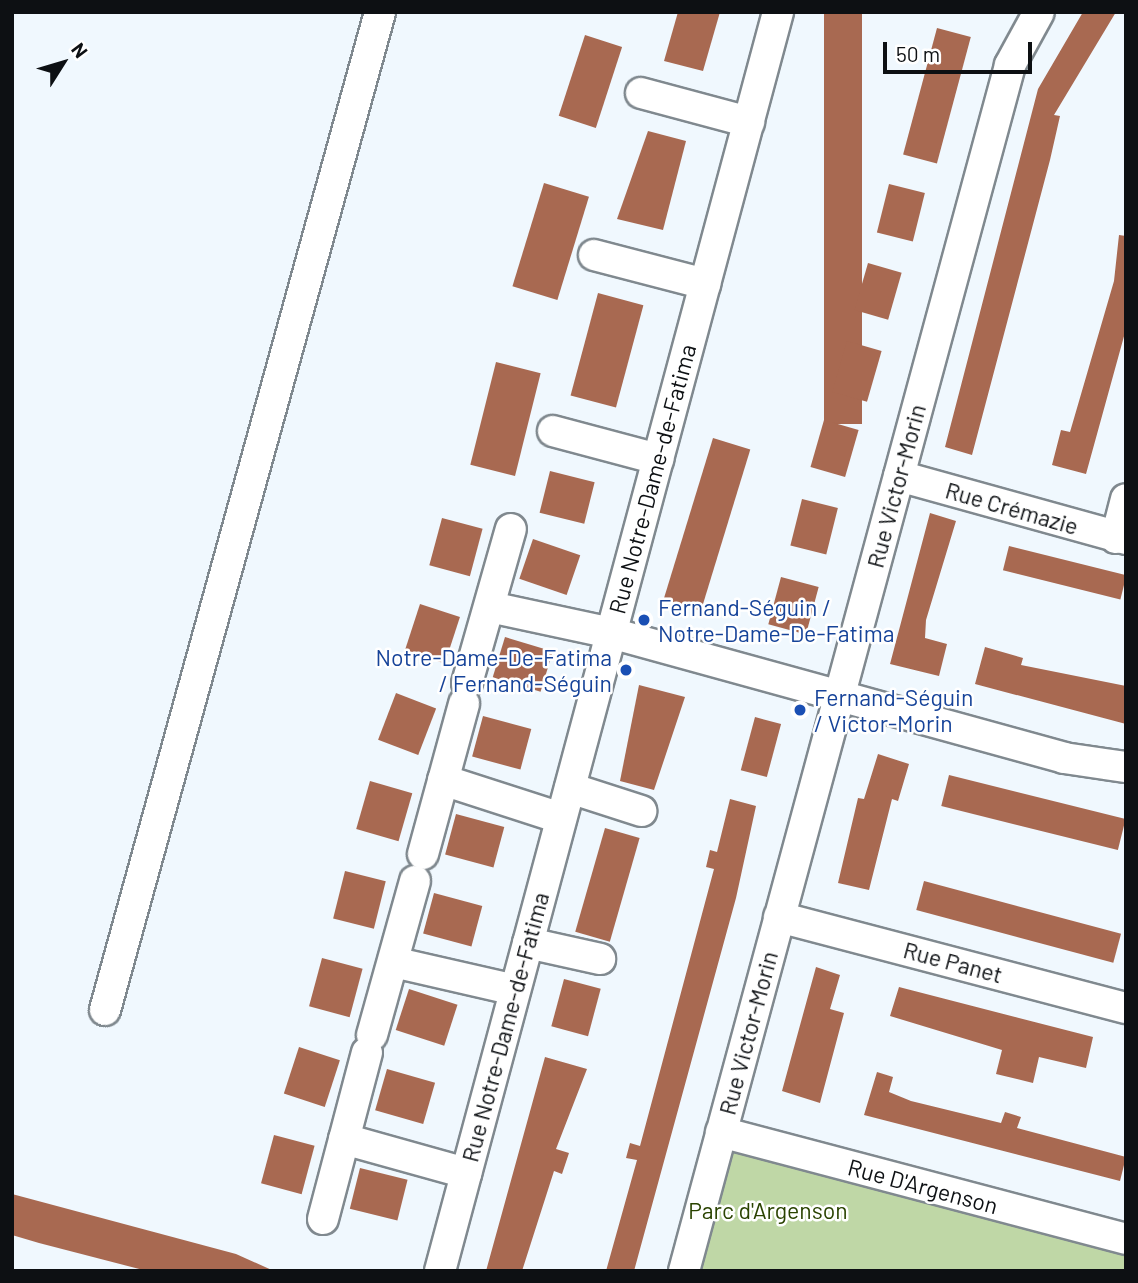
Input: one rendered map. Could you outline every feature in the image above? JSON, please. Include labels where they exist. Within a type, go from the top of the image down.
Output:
[{"type":"street","points":[[105,1010],[380,12]]},
{"type":"street","name":"Rue Notre-Dame-de-Fatima","points":[[440,1271],[778,12]]},
{"type":"street","name":"Rue Victor-Morin","points":[[684,1271],[1024,12]]},
{"type":"street","name":"Rue Victor-Morin","points":[[1010,65],[1039,12]]},
{"type":"street","points":[[640,93],[749,122]]},
{"type":"street","points":[[594,255],[705,284]]},
{"type":"street","points":[[554,431],[658,459]]},
{"type":"street","name":"Rue Crémazie","points":[[899,476],[1121,538]]},
{"type":"street","points":[[1121,538],[1126,499]]},
{"type":"street","points":[[323,1219],[511,529]]},
{"type":"street","points":[[490,607],[611,633],[1064,758],[1126,766]]},
{"type":"street","points":[[443,779],[561,818]]},
{"type":"street","points":[[569,788],[641,811]]},
{"type":"street","name":"Rue Panet","points":[[779,917],[1126,1008]]},
{"type":"street","points":[[528,943],[600,959]]},
{"type":"street","points":[[393,962],[515,990]]},
{"type":"street","name":"Rue D'Argenson","points":[[721,1132],[1126,1239]]},
{"type":"street","points":[[344,1139],[466,1173]]},
{"type":"green space","name":"Parc d'Argenson","points":[[723,1135],[1126,1253],[1126,1271],[692,1271]]},
{"type":"building","points":[[678,12],[720,12],[703,71],[664,61]]},
{"type":"building","points":[[824,12],[862,12],[862,424],[824,424]]},
{"type":"building","points":[[1083,12],[1116,12],[1054,115],[1060,116],[1050,160],[972,455],[945,447],[1038,89]]},
{"type":"building","points":[[937,28],[971,37],[937,164],[903,155]]},
{"type":"building","points":[[585,35],[622,47],[596,128],[559,116]]},
{"type":"building","points":[[648,131],[686,141],[663,230],[617,219]]},
{"type":"building","points":[[544,183],[589,197],[557,300],[512,286]]},
{"type":"building","points":[[889,184],[925,193],[913,241],[877,233]]},
{"type":"building","points":[[1119,235],[1126,236],[1126,329],[1086,474],[1052,465],[1061,430],[1070,432],[1114,281]]},
{"type":"building","points":[[868,263],[902,273],[888,320],[854,310]]},
{"type":"building","points":[[598,293],[643,305],[616,408],[571,395]]},
{"type":"building","points":[[847,341],[882,351],[867,402],[832,392]]},
{"type":"building","points":[[496,362],[541,373],[515,476],[470,465]]},
{"type":"building","points":[[824,420],[859,430],[845,477],[810,467]]},
{"type":"building","points":[[713,438],[750,449],[701,611],[664,600]]},
{"type":"building","points":[[550,471],[595,482],[584,524],[540,513]]},
{"type":"building","points":[[802,499],[838,508],[826,555],[790,546]]},
{"type":"building","points":[[930,513],[956,521],[926,620],[925,638],[947,644],[939,676],[890,664]]},
{"type":"building","points":[[442,518],[483,529],[470,576],[429,565]]},
{"type":"building","points":[[533,539],[580,555],[567,595],[519,579]]},
{"type":"building","points":[[1009,546],[1126,575],[1120,600],[1003,570]]},
{"type":"building","points":[[781,577],[819,587],[806,634],[768,624]]},
{"type":"building","points":[[420,604],[460,617],[445,664],[405,651]]},
{"type":"building","points":[[505,637],[553,652],[541,692],[493,677]]},
{"type":"building","points":[[985,647],[1023,658],[1021,665],[1126,686],[1126,724],[975,684]]},
{"type":"building","points":[[639,685],[685,697],[654,790],[620,781]]},
{"type":"building","points":[[396,693],[436,708],[418,755],[378,740]]},
{"type":"building","points":[[483,716],[531,729],[520,770],[472,757]]},
{"type":"building","points":[[755,717],[781,724],[767,777],[741,770]]},
{"type":"building","points":[[878,754],[909,764],[898,801],[892,799],[869,890],[838,883],[858,798],[864,799]]},
{"type":"building","points":[[949,775],[1126,819],[1118,850],[941,806]]},
{"type":"building","points":[[370,781],[412,793],[399,841],[356,829]]},
{"type":"building","points":[[730,799],[756,806],[736,898],[634,1271],[606,1271],[637,1160],[626,1158],[630,1143],[640,1146],[714,869],[706,867],[710,850],[717,852]]},
{"type":"building","points":[[456,814],[504,827],[493,868],[445,855]]},
{"type":"building","points":[[605,828],[640,838],[610,942],[575,932]]},
{"type":"building","points":[[345,871],[386,881],[374,929],[333,919]]},
{"type":"building","points":[[924,881],[1121,934],[1113,963],[916,910]]},
{"type":"building","points":[[434,893],[482,906],[471,947],[423,934]]},
{"type":"building","points":[[322,958],[363,969],[350,1017],[309,1006]]},
{"type":"building","points":[[816,967],[840,975],[830,1009],[844,1013],[820,1103],[782,1091]]},
{"type":"building","points":[[564,979],[601,989],[588,1036],[551,1026]]},
{"type":"building","points":[[899,987],[1093,1037],[1086,1068],[1039,1057],[1033,1083],[996,1074],[1002,1050],[890,1016]]},
{"type":"building","points":[[409,989],[458,1005],[444,1046],[396,1030]]},
{"type":"building","points":[[299,1047],[340,1060],[325,1107],[284,1094]]},
{"type":"building","points":[[545,1057],[587,1069],[556,1149],[569,1153],[562,1174],[554,1171],[522,1271],[486,1271]]},
{"type":"building","points":[[387,1069],[435,1083],[423,1124],[375,1110]]},
{"type":"building","points":[[877,1072],[893,1077],[889,1092],[911,1101],[1001,1123],[1005,1112],[1021,1117],[1017,1128],[1126,1157],[1120,1181],[864,1115]]},
{"type":"building","points":[[274,1135],[315,1146],[302,1194],[261,1183]]},
{"type":"building","points":[[360,1168],[408,1180],[397,1221],[350,1209]]},
{"type":"building","points":[[12,1194],[236,1254],[274,1271],[147,1271],[39,1243],[12,1235]]},
{"type":"place","name":"Fernand-Séguin / Notre-Dame-De-Fatima","points":[[644,620]]},
{"type":"place","name":"Notre-Dame-De-Fatima / Fernand-Séguin","points":[[626,670]]},
{"type":"place","name":"Fernand-Séguin / Victor-Morin","points":[[800,710]]}]
